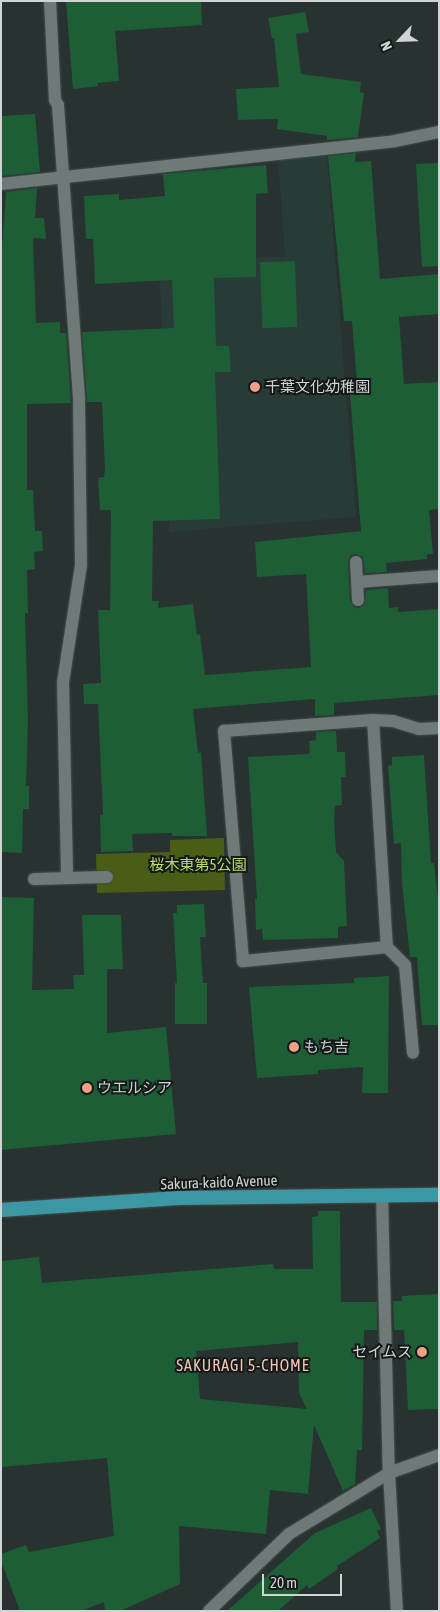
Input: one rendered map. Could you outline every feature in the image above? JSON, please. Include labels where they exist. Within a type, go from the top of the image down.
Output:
[{"type":"highway","name":"Sakura-kaido Avenue","points":[[1,1210],[179,1198],[382,1194],[439,1195]]},
{"type":"street","points":[[50,1],[79,401],[81,565],[63,682],[67,878]]},
{"type":"street","points":[[1,184],[395,142],[439,132]]},
{"type":"street","points":[[356,562],[358,600]]},
{"type":"street","points":[[357,582],[439,576]]},
{"type":"street","points":[[387,947],[243,961],[224,731],[372,720],[393,721],[419,729],[439,728]]},
{"type":"street","points":[[372,720],[387,947],[404,965],[413,1053]]},
{"type":"street","points":[[34,879],[107,877]]},
{"type":"street","points":[[382,1194],[389,1473],[397,1611]]},
{"type":"street","points":[[209,1611],[289,1534],[389,1473],[439,1455]]},
{"type":"shaded area","name":"千葉文化幼稚園","points":[[327,156],[356,517],[169,532],[159,258],[285,257],[278,160]]},
{"type":"green space","name":"桜木東第5公園","points":[[224,838],[225,890],[97,893],[96,854],[170,852],[170,840]]},
{"type":"building","points":[[66,1],[201,1],[202,25],[115,31],[119,81],[98,83],[98,86],[73,89]]},
{"type":"building","points":[[305,12],[309,32],[296,34],[301,74],[361,82],[360,92],[364,93],[358,137],[327,140],[327,136],[277,129],[278,119],[238,120],[236,89],[279,87],[274,38],[272,38],[268,18]]},
{"type":"building","points":[[35,114],[40,172],[1,176],[1,116]]},
{"type":"building","points":[[356,153],[355,162],[371,161],[380,279],[439,274],[439,314],[399,317],[404,384],[439,382],[439,509],[429,510],[433,554],[427,554],[427,559],[386,563],[387,572],[365,573],[363,557],[356,554],[351,555],[348,562],[350,600],[354,607],[359,608],[365,603],[366,590],[388,588],[389,608],[398,607],[398,612],[438,609],[439,695],[334,703],[334,715],[315,716],[315,699],[193,709],[198,753],[201,752],[207,836],[172,836],[172,833],[132,834],[133,851],[101,852],[100,815],[103,815],[98,704],[84,704],[83,684],[101,683],[98,610],[110,610],[111,510],[100,510],[98,478],[104,477],[105,469],[102,402],[87,402],[82,332],[174,328],[172,280],[95,284],[93,239],[86,239],[84,196],[119,194],[119,200],[165,196],[163,174],[266,165],[268,193],[256,194],[256,277],[214,278],[216,346],[229,346],[231,372],[215,372],[220,519],[153,521],[152,601],[159,601],[158,608],[193,604],[197,635],[200,634],[205,675],[311,667],[306,574],[257,577],[255,542],[361,531],[349,382],[357,381],[352,321],[344,321],[328,156]]},
{"type":"building","points":[[439,163],[439,266],[422,267],[416,164]]},
{"type":"building","points":[[37,188],[35,218],[44,218],[46,239],[33,238],[36,323],[60,322],[60,333],[66,333],[71,403],[27,404],[27,490],[33,490],[35,531],[42,531],[43,551],[34,552],[35,569],[27,570],[28,613],[25,613],[28,722],[26,786],[29,786],[29,809],[23,809],[22,853],[1,852],[2,247],[6,192]]},
{"type":"building","points":[[295,261],[297,327],[262,328],[260,262]]},
{"type":"building","points":[[336,731],[337,752],[345,752],[346,777],[341,777],[342,805],[335,806],[334,821],[336,852],[344,861],[347,926],[338,927],[338,938],[263,940],[262,929],[256,930],[255,899],[257,899],[248,757],[307,754],[310,753],[309,741],[316,740],[316,732]]},
{"type":"building","points":[[424,755],[431,863],[434,863],[439,909],[439,1025],[422,1025],[417,957],[410,957],[402,883],[401,843],[394,844],[388,766],[392,765],[392,757]]},
{"type":"building","name":"ウエルシア","points":[[1,897],[34,898],[32,990],[74,989],[73,975],[84,975],[82,915],[121,915],[123,969],[107,969],[107,1033],[166,1027],[176,1134],[1,1150]]},
{"type":"building","points":[[204,904],[206,937],[200,937],[203,983],[207,983],[207,1024],[175,1024],[175,983],[177,983],[173,913],[177,913],[177,905]]},
{"type":"building","points":[[389,976],[388,1093],[362,1093],[363,1067],[318,1070],[318,1074],[257,1078],[249,987],[354,983],[354,978]]},
{"type":"building","points":[[318,1211],[340,1211],[341,1302],[377,1302],[377,1330],[364,1330],[362,1450],[357,1450],[355,1484],[343,1491],[314,1425],[308,1494],[270,1490],[266,1534],[179,1526],[180,1584],[120,1611],[105,1611],[104,1602],[81,1611],[20,1611],[1,1561],[1,1554],[26,1545],[29,1552],[114,1536],[107,1458],[1,1467],[1,1261],[39,1257],[42,1283],[273,1264],[274,1269],[313,1269],[312,1217],[318,1216]],"holes":[[[298,1342],[299,1393],[307,1409],[200,1399],[196,1351]]]},
{"type":"building","name":"セイムス","points":[[439,1294],[439,1409],[408,1410],[404,1330],[394,1330],[393,1301],[402,1301],[402,1296]]},
{"type":"building","points":[[371,1508],[381,1529],[377,1531],[380,1538],[337,1566],[338,1569],[309,1589],[307,1585],[278,1611],[227,1611],[315,1533]]},
{"type":"place","name":"千葉文化幼稚園","points":[[255,387]]},
{"type":"place","name":"もち吉","points":[[294,1047]]},
{"type":"place","name":"ウエルシア","points":[[87,1088]]},
{"type":"place","name":"セイムス","points":[[422,1352]]},
{"type":"district","name":"SAKURAGI 5-CHOME","points":[[243,1365]]}]
